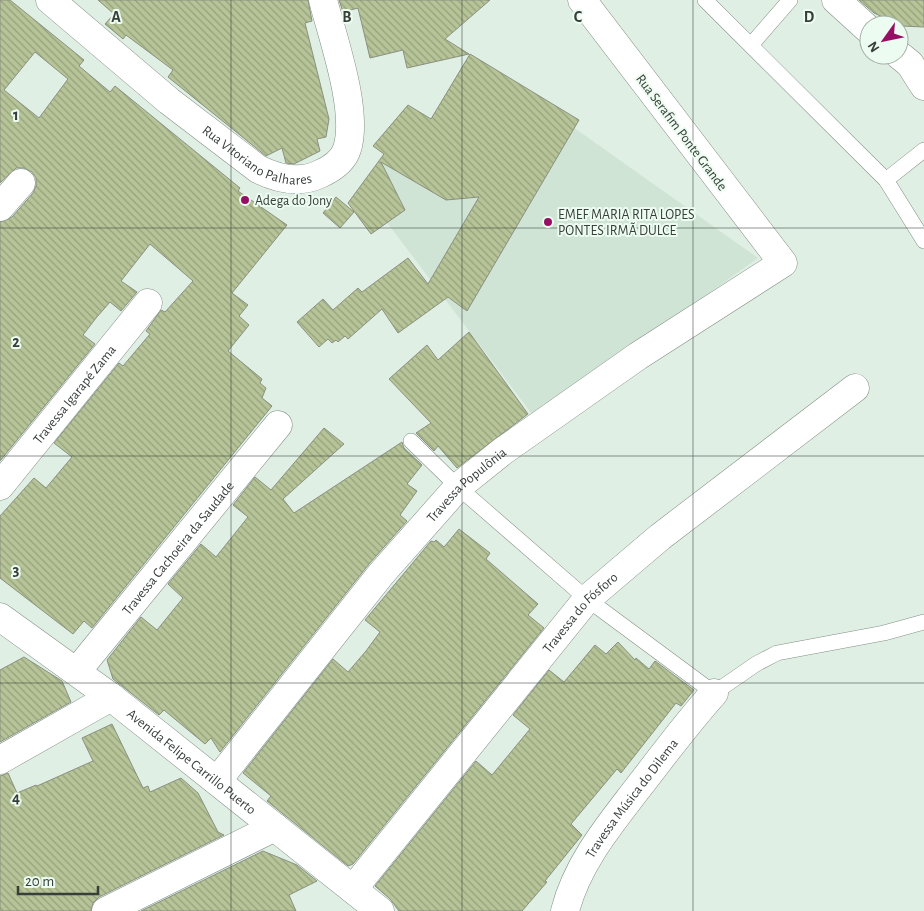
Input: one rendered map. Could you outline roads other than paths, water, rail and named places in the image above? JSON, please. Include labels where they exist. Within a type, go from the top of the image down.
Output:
[{"type":"street","name":"Rua Vitoriano Palhares","points":[[50,0],[169,102],[258,169],[271,176],[293,180],[314,177],[330,169],[341,159],[347,149],[351,120],[323,0]]},
{"type":"street","name":"Rua Serafim Ponte Grande","points":[[582,0],[782,263]]},
{"type":"street","points":[[836,0],[859,21]]},
{"type":"street","points":[[0,207],[21,183]]},
{"type":"street","name":"Travessa Populônia","points":[[217,781],[381,574],[458,487],[503,451],[638,356],[782,263]]},
{"type":"street","name":"Travessa Igarapé Zama","points":[[0,486],[148,303]]},
{"type":"street","name":"Travessa do Fósforo","points":[[353,889],[587,599],[660,537],[855,388]]},
{"type":"street","name":"Travessa Cachoeira da Saudade","points":[[77,671],[278,425]]},
{"type":"street","name":"Avenida Felipe Carrillo Puerto","points":[[0,617],[77,671],[380,911]]},
{"type":"street","name":"Travessa Música do Dilema","points":[[565,911],[578,873],[602,836],[686,725],[714,693]]},
{"type":"street","points":[[0,760],[110,697]]},
{"type":"street","points":[[106,911],[221,856],[275,827]]},
{"type":"lane","points":[[705,0],[886,180],[924,241]]},
{"type":"lane","points":[[751,46],[790,0]]},
{"type":"lane","points":[[886,180],[924,150]]},
{"type":"lane","points":[[411,442],[458,487],[587,599],[714,693],[776,652],[884,633],[924,622]]},
{"type":"place","name":"Adega do Jony","points":[[245,200]]},
{"type":"place","name":"EMEF MARIA RITA LOPES PONTES IRMÃ DULCE","points":[[548,222]]}]
